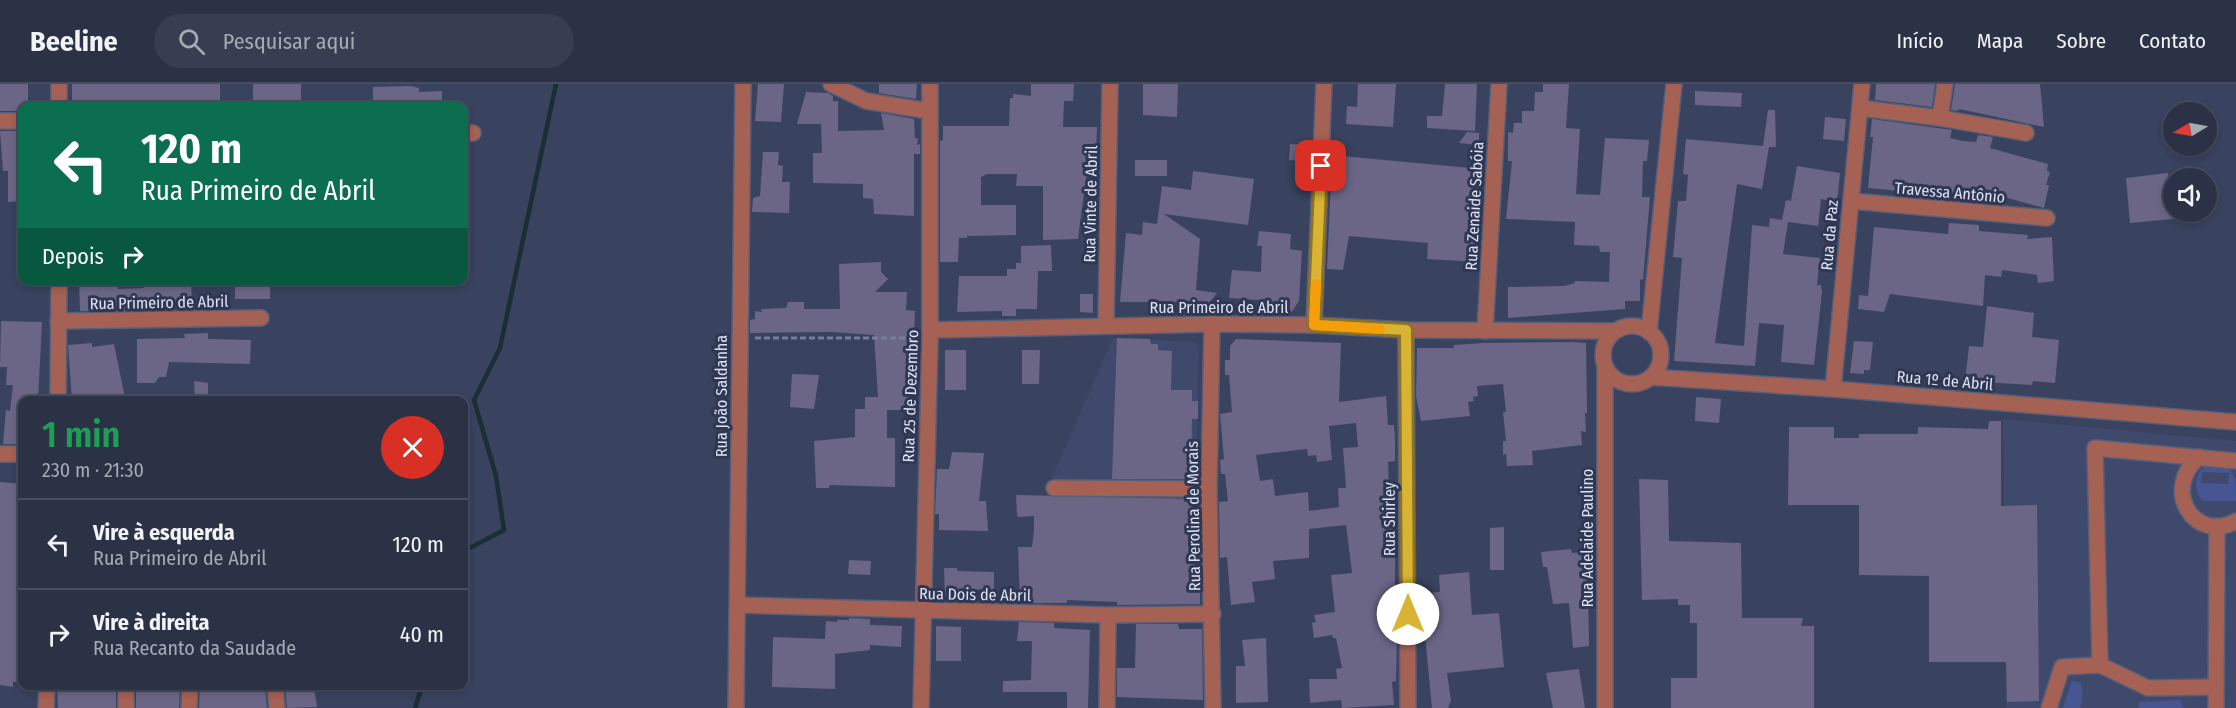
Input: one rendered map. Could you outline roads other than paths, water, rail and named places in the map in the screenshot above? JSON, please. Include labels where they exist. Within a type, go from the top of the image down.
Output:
[{"type":"street","points":[[59,84],[59,102]]},
{"type":"street","name":"Rua João Saldanha","points":[[736,708],[743,84]]},
{"type":"street","points":[[831,84],[866,101],[929,111]]},
{"type":"street","name":"Rua 25 de Dezembro","points":[[921,708],[930,334],[930,84]]},
{"type":"street","name":"Rua Vinte de Abril","points":[[1106,325],[1110,84]]},
{"type":"street","points":[[1314,325],[1324,84]]},
{"type":"street","name":"Rua Zenaide Sabóia","points":[[1485,331],[1499,84]]},
{"type":"street","points":[[1649,332],[1674,84]]},
{"type":"street","name":"Rua da Paz","points":[[1833,389],[1862,84]]},
{"type":"street","points":[[1940,118],[1945,84]]},
{"type":"street","points":[[1860,108],[1940,118],[2026,133]]},
{"type":"street","points":[[0,121],[18,121]]},
{"type":"street","name":"Travessa Antônio","points":[[1851,201],[2047,218]]},
{"type":"street","points":[[58,396],[59,285]]},
{"type":"street","name":"Rua Primeiro de Abril","points":[[58,321],[261,318]]},
{"type":"street","name":"Rua Primeiro de Abril","points":[[930,334],[1106,325],[1212,324],[1314,325],[1406,330],[1616,331]]},
{"type":"street","name":"Rua Perolina de Morais","points":[[1212,324],[1209,489],[1213,708]]},
{"type":"street","points":[[1632,326],[1649,332],[1655,338],[1661,354],[1660,363],[1651,377],[1639,384],[1626,384],[1614,379],[1605,368],[1604,348],[1616,331],[1632,326]]},
{"type":"street","name":"Rua Shirley","points":[[1406,330],[1408,708]]},
{"type":"street","name":"Rua Adelaide Paulino","points":[[1605,368],[1605,708]]},
{"type":"street","name":"Rua 1º de Abril","points":[[1651,377],[1833,389],[2236,422]]},
{"type":"street","points":[[2100,665],[2095,448],[2236,460]]},
{"type":"street","points":[[0,454],[18,454]]},
{"type":"street","points":[[2199,457],[2184,474],[2181,496],[2194,517],[2205,524],[2217,526],[2236,521]]},
{"type":"street","points":[[1054,488],[1209,489]]},
{"type":"street","points":[[2216,708],[2217,526]]},
{"type":"street","name":"Rua Dois de Abril","points":[[738,605],[1108,615],[1213,614]]},
{"type":"street","points":[[1107,708],[1108,615]]},
{"type":"street","points":[[2049,708],[2061,667],[2100,665],[2148,688],[2216,687]]},
{"type":"street","points":[[46,708],[47,690]]},
{"type":"street","points":[[126,690],[126,708]]},
{"type":"street","points":[[189,708],[190,690]]},
{"type":"street","points":[[275,690],[277,708]]},
{"type":"waterway","points":[[468,549],[504,530],[496,476],[474,400],[500,348],[556,84]]},
{"type":"waterway","points":[[415,708],[421,690]]}]
